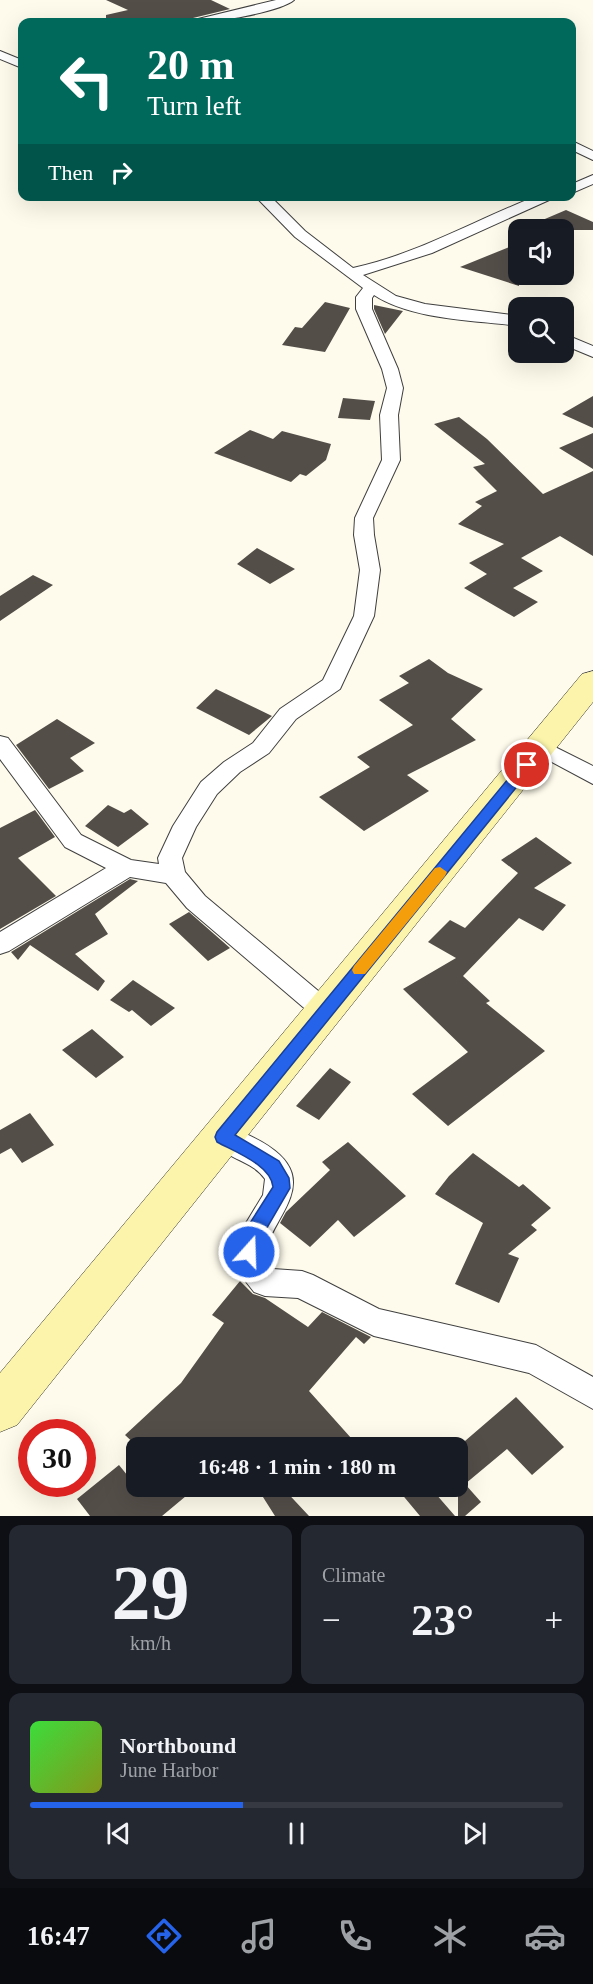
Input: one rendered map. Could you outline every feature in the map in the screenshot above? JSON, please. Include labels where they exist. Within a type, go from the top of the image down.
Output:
[{"type":"street","points":[[216,18],[288,0]]},
{"type":"street","points":[[0,56],[18,61]]},
{"type":"street","points":[[576,147],[593,156]]},
{"type":"street","points":[[576,187],[593,179]]},
{"type":"street","points":[[267,201],[300,234],[350,273],[368,294],[423,309],[508,320]]},
{"type":"street","points":[[350,273],[401,261],[538,201]]},
{"type":"street","points":[[326,1012],[196,902],[173,875],[170,858],[176,842],[208,788],[232,767],[261,748],[288,714],[332,684],[364,616],[370,570],[364,535],[364,518],[391,460],[389,415],[395,388],[390,369],[364,309],[368,294]]},
{"type":"street","points":[[574,343],[593,352]]},
{"type":"street","points":[[0,1409],[326,1012],[593,681]]},
{"type":"street","points":[[0,743],[73,841],[126,868],[173,875]]},
{"type":"street","points":[[541,747],[593,776]]},
{"type":"street","points":[[0,944],[126,868]]},
{"type":"street","points":[[223,1137],[272,1166],[280,1178],[281,1188],[257,1228],[249,1252],[251,1265],[265,1282],[302,1285],[374,1322],[536,1360],[593,1394]]},
{"type":"building","points":[[106,0],[211,0],[230,9],[193,18],[106,18],[106,15],[128,10]]},
{"type":"building","points":[[566,210],[593,222],[593,230],[574,230],[574,219],[545,219]]},
{"type":"building","points":[[508,247],[508,282],[460,267]]},
{"type":"building","points":[[325,302],[350,308],[325,352],[282,345],[295,327],[302,328]]},
{"type":"building","points":[[374,305],[403,311],[385,334],[374,309]]},
{"type":"building","points":[[593,396],[593,428],[562,414]]},
{"type":"building","points":[[343,398],[375,401],[370,420],[338,418]]},
{"type":"building","points":[[459,417],[487,439],[543,494],[593,471],[593,556],[560,536],[521,558],[543,571],[513,588],[538,602],[514,617],[464,588],[487,574],[469,563],[504,544],[458,524],[482,506],[475,502],[497,491],[473,467],[485,464],[434,424]]},
{"type":"building","points":[[250,430],[273,439],[282,431],[331,444],[326,460],[306,476],[300,474],[291,482],[214,453]]},
{"type":"building","points":[[593,433],[593,469],[559,448]]},
{"type":"building","points":[[257,548],[295,569],[270,584],[237,564]]},
{"type":"building","points":[[33,575],[53,585],[0,621],[0,596]]},
{"type":"building","points":[[429,659],[448,673],[483,689],[451,719],[476,740],[407,775],[429,791],[364,831],[319,797],[370,767],[357,757],[413,725],[379,700],[409,683],[399,676]]},
{"type":"building","points":[[216,689],[272,716],[249,735],[196,708]]},
{"type":"building","points":[[57,719],[95,743],[70,758],[84,771],[49,789],[16,745]]},
{"type":"building","points":[[108,805],[124,813],[131,809],[149,824],[118,847],[85,826]]},
{"type":"building","points":[[35,810],[55,837],[18,858],[56,896],[0,929],[0,828]]},
{"type":"building","points":[[536,837],[572,863],[534,888],[566,905],[543,931],[519,918],[463,976],[490,1001],[486,1003],[545,1051],[448,1126],[412,1094],[468,1052],[403,989],[456,958],[428,942],[450,920],[465,928],[518,873],[501,860]]},
{"type":"building","points":[[130,879],[138,881],[95,914],[108,934],[75,954],[105,981],[98,991],[30,945],[18,960],[11,952]]},
{"type":"building","points":[[189,912],[230,948],[208,961],[169,924]]},
{"type":"building","points":[[133,980],[175,1008],[151,1026],[132,1010],[129,1012],[110,1000]]},
{"type":"building","points":[[92,1029],[124,1057],[96,1078],[62,1050]]},
{"type":"building","points":[[330,1068],[351,1082],[319,1120],[296,1106]]},
{"type":"building","points":[[30,1113],[54,1145],[22,1163],[11,1148],[0,1154],[0,1130]]},
{"type":"building","points":[[348,1142],[406,1196],[354,1237],[338,1220],[310,1247],[280,1223],[286,1212],[330,1170],[322,1162]]},
{"type":"building","points":[[473,1153],[519,1187],[523,1184],[551,1208],[531,1225],[537,1230],[508,1254],[519,1258],[499,1303],[455,1284],[483,1223],[435,1194],[449,1176]]},
{"type":"building","points":[[240,1281],[253,1294],[265,1298],[308,1327],[322,1312],[371,1337],[364,1344],[356,1337],[309,1391],[350,1437],[127,1437],[125,1435],[181,1383],[224,1323],[212,1315]]},
{"type":"building","points":[[516,1397],[564,1447],[532,1475],[507,1449],[468,1482],[468,1438]]},
{"type":"building","points":[[119,1465],[126,1474],[126,1497],[185,1497],[162,1516],[90,1516],[77,1499],[96,1497],[96,1484]]},
{"type":"building","points":[[468,1487],[481,1502],[465,1516],[458,1516],[458,1497],[468,1497]]},
{"type":"building","points":[[263,1497],[291,1497],[309,1516],[275,1516]]},
{"type":"building","points":[[404,1497],[439,1497],[455,1516],[420,1516]]},
{"type":"slow traffic","points":[[360,970],[440,872]]},
{"type":"route","points":[[249,1252],[257,1228],[275,1202],[281,1188],[280,1178],[272,1166],[223,1137],[527,765]]}]
